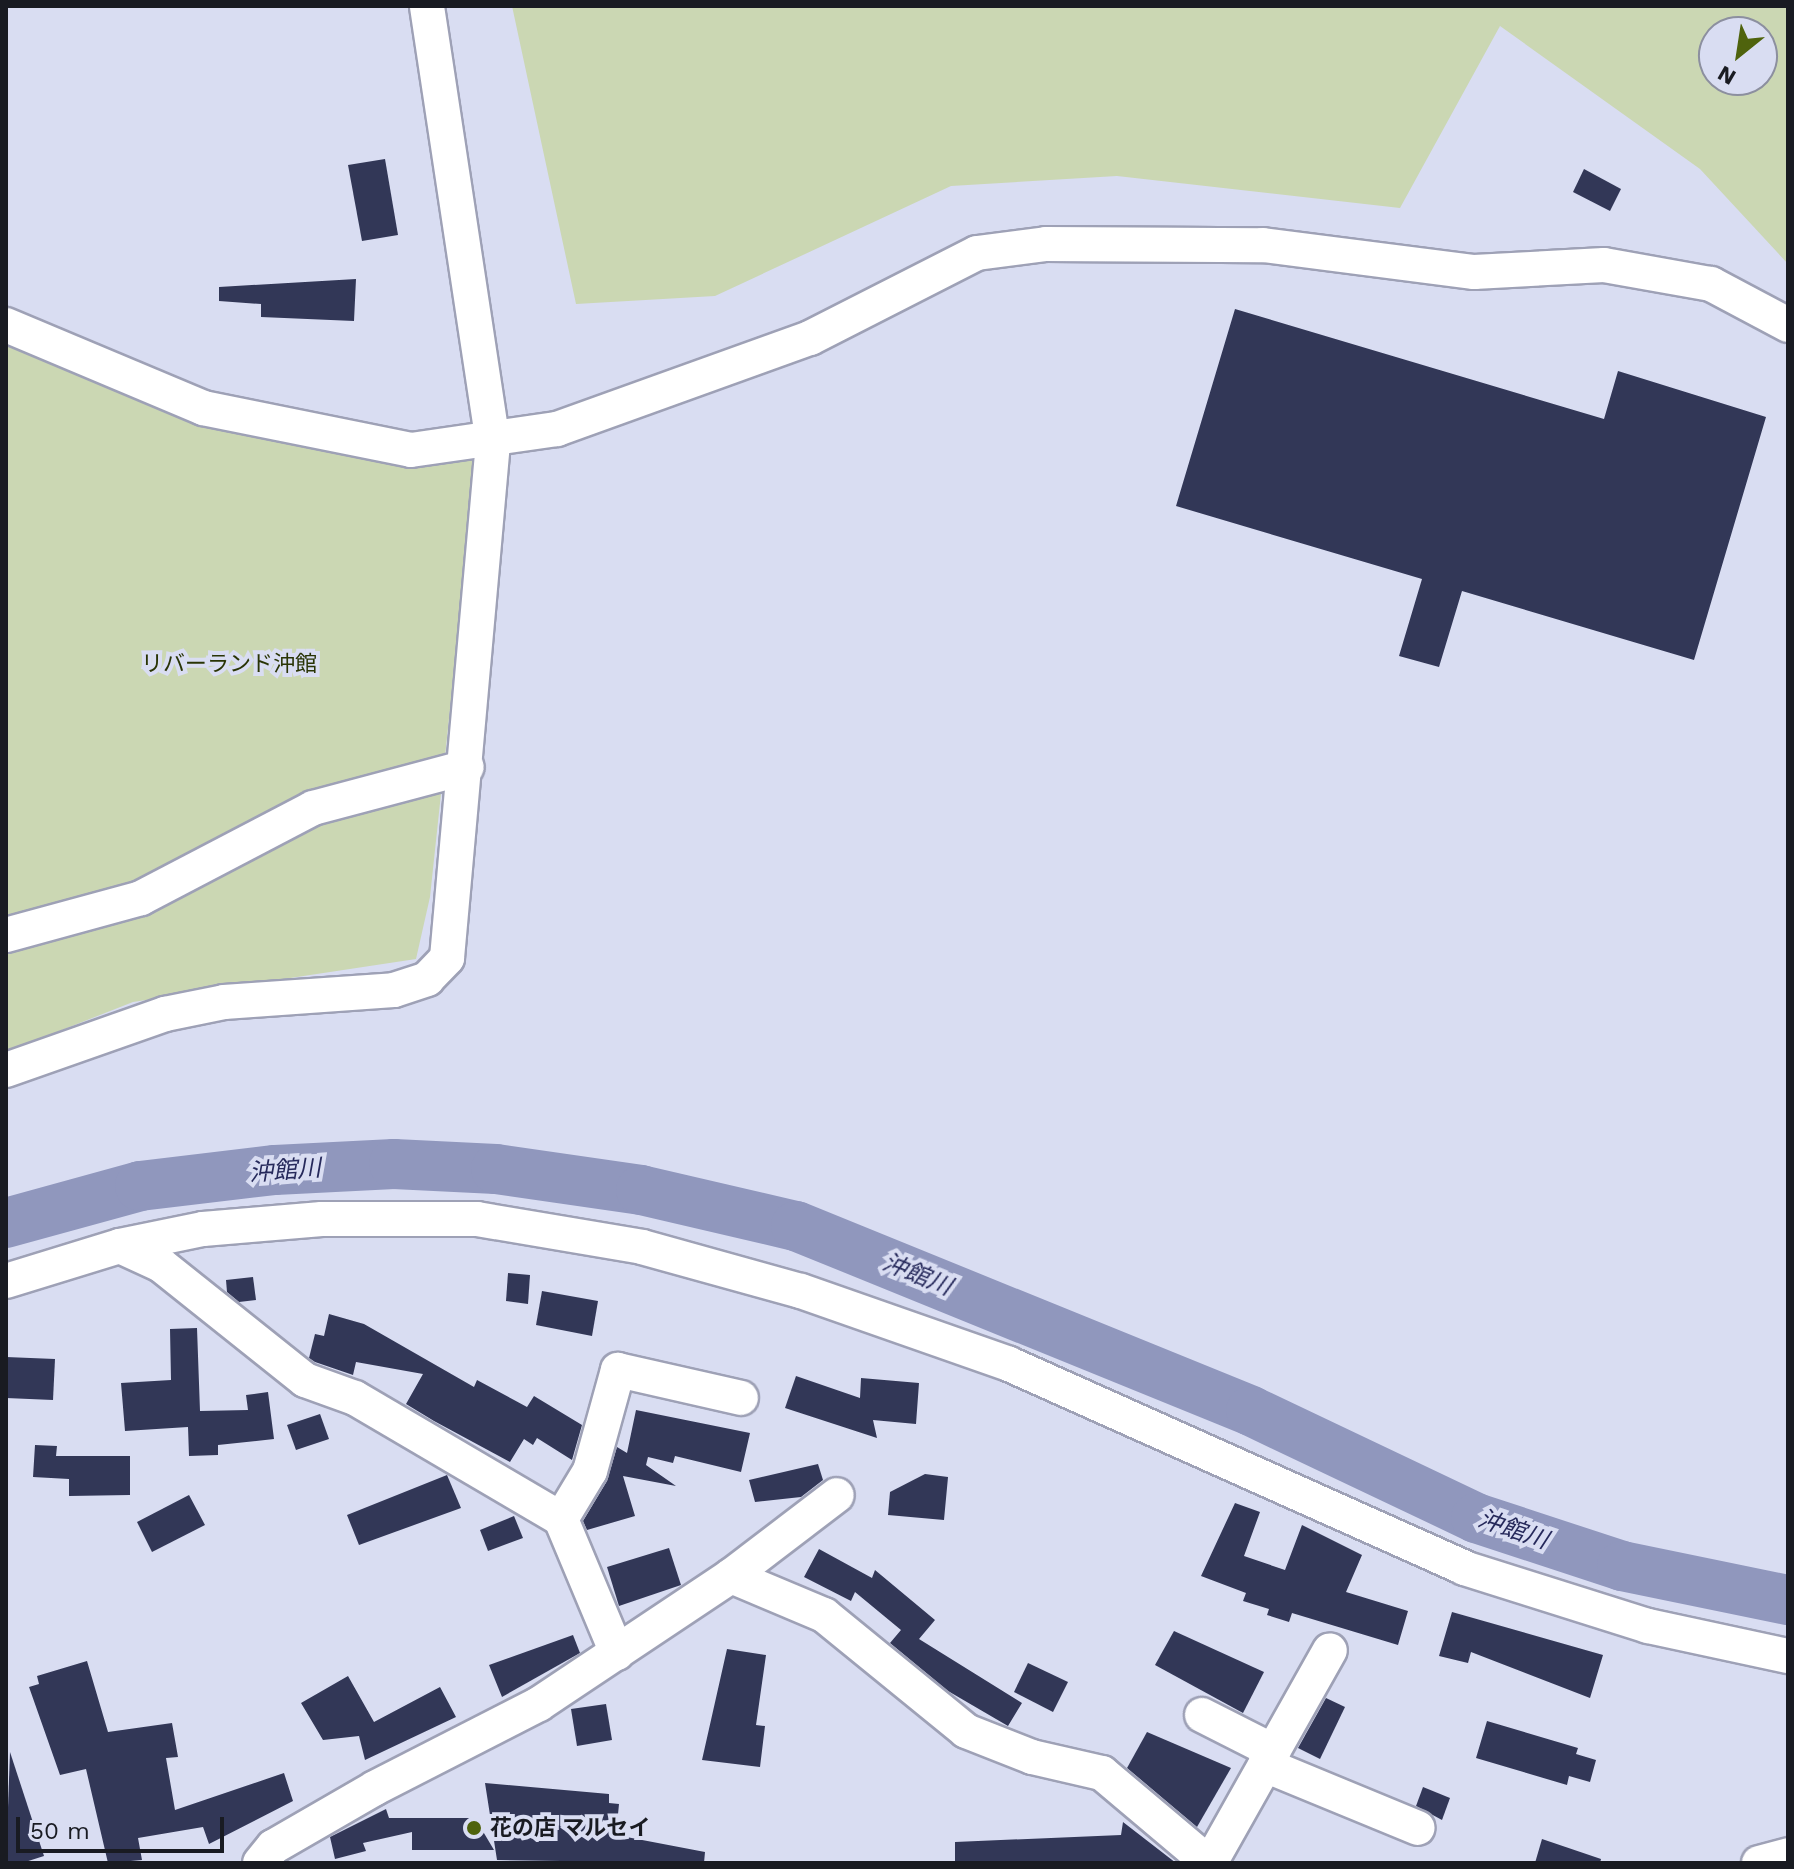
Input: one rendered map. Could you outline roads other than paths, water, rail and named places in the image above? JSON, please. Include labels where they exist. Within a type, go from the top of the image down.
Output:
[{"type":"street","points":[[6,1070],[165,1014],[224,1002],[394,990],[427,979],[447,958],[456,903],[493,443],[427,6]]},
{"type":"street","points":[[6,325],[216,411],[411,450],[493,443],[557,429],[717,375],[810,338],[977,253],[1046,244],[1263,245],[1474,272],[1617,267],[1711,284],[1788,325]]},
{"type":"street","points":[[6,935],[141,898],[313,808],[467,767]]},
{"type":"street","points":[[6,1281],[120,1246],[203,1229],[322,1219],[477,1219],[725,1267],[1009,1364],[1464,1568],[1648,1626],[1788,1656]]},
{"type":"street","points":[[120,1246],[161,1265],[305,1380],[355,1398],[561,1519],[617,1653]]},
{"type":"street","points":[[561,1519],[590,1471],[618,1370],[741,1398]]},
{"type":"street","points":[[260,1863],[273,1847],[489,1733],[617,1653],[731,1576],[837,1495]]},
{"type":"street","points":[[731,1576],[824,1615],[966,1731],[1032,1757],[1102,1773],[1210,1863],[1330,1650]]},
{"type":"street","points":[[1202,1715],[1269,1758],[1418,1828]]},
{"type":"street","points":[[1759,1863],[1788,1855]]},
{"type":"waterway","name":"沖館川","points":[[6,1223],[140,1186],[275,1170],[394,1164],[496,1169],[641,1190],[796,1226],[1251,1411],[1476,1518],[1622,1566],[1788,1600]]},
{"type":"place","name":"花の店 マルセイ","points":[[474,1828]]},
{"type":"park label","name":"リバーランド沖館","points":[[229,664]]}]
